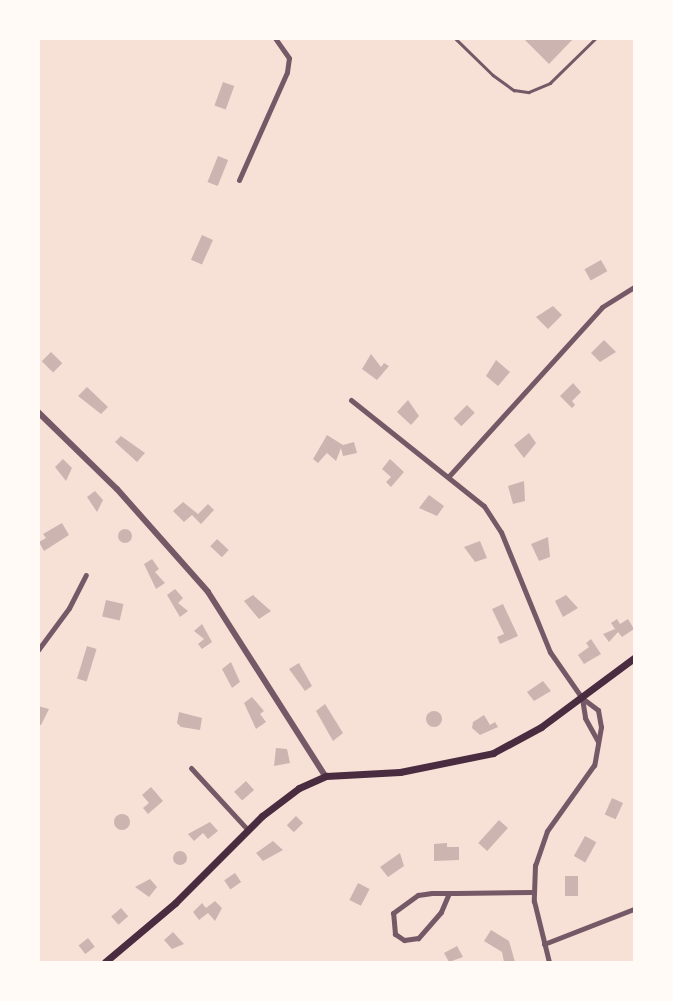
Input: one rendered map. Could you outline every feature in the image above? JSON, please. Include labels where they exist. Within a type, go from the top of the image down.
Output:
[{"type":"main road","points":[[105,962],[248,830],[299,788],[325,776],[400,772],[470,761],[518,741],[635,659]]},
{"type":"street","points":[[239,180],[287,72],[289,58],[275,38]]},
{"type":"street","points":[[449,476],[602,307],[635,287]]},
{"type":"street","points":[[351,400],[449,476],[494,518],[546,646],[582,698],[598,710],[598,741],[594,765],[540,847],[533,892],[549,962]]},
{"type":"street","points":[[38,412],[117,489],[208,592],[325,776]]},
{"type":"street","points":[[38,650],[69,608],[86,575]]},
{"type":"street","points":[[582,698],[585,718],[598,741]]},
{"type":"street","points":[[191,768],[248,830]]},
{"type":"street","points":[[449,893],[441,912],[418,938],[404,940],[395,934],[392,916],[405,902],[426,893],[533,892]]},
{"type":"street","points":[[544,944],[635,909]]},
{"type":"lane","points":[[455,38],[493,75],[514,90],[529,92],[550,83],[596,38]]},
{"type":"building","points":[[523,38],[574,38],[549,64]]},
{"type":"building","points":[[223,82],[234,86],[226,110],[214,105]]},
{"type":"building","points":[[218,156],[228,160],[218,186],[208,182]]},
{"type":"building","points":[[202,235],[213,240],[202,265],[191,260]]},
{"type":"building","points":[[601,260],[607,271],[591,281],[584,269]]},
{"type":"building","points":[[553,306],[562,315],[548,329],[536,317]]},
{"type":"building","points":[[604,340],[616,352],[600,362],[591,353]]},
{"type":"building","points":[[51,352],[62,363],[53,373],[42,361]]},
{"type":"building","points":[[371,354],[381,367],[384,363],[389,366],[377,380],[362,369]]},
{"type":"building","points":[[496,360],[510,372],[498,386],[486,376]]},
{"type":"building","points":[[573,383],[581,392],[572,401],[575,405],[572,408],[560,396]]},
{"type":"building","points":[[87,387],[108,407],[101,414],[78,396]]},
{"type":"building","points":[[408,400],[419,416],[411,425],[397,412]]},
{"type":"building","points":[[467,405],[475,413],[461,426],[454,418]]},
{"type":"building","points":[[529,433],[536,443],[524,458],[514,445]]},
{"type":"building","points":[[327,435],[343,445],[354,442],[357,453],[343,456],[341,448],[336,461],[327,453],[318,463],[313,459]]},
{"type":"building","points":[[121,436],[145,453],[137,462],[115,442]]},
{"type":"building","points":[[63,459],[72,468],[66,481],[55,467]]},
{"type":"building","points":[[390,459],[404,472],[391,487],[386,482],[391,477],[382,469]]},
{"type":"building","points":[[524,481],[525,501],[513,504],[508,486]]},
{"type":"building","points":[[95,491],[103,500],[97,512],[87,497]]},
{"type":"building","points":[[429,495],[444,506],[437,516],[419,508]]},
{"type":"building","points":[[183,502],[198,514],[208,504],[214,510],[201,524],[192,515],[184,522],[173,511]]},
{"type":"building","points":[[62,523],[69,535],[44,551],[39,542],[46,538],[43,534]]},
{"type":"building","points":[[125,529],[130,531],[130,541],[125,543],[120,541],[118,536],[120,531]]},
{"type":"building","points":[[548,537],[550,557],[539,561],[531,544]]},
{"type":"building","points":[[217,539],[229,550],[222,557],[210,546]]},
{"type":"building","points":[[480,541],[487,558],[475,562],[464,547]]},
{"type":"building","points":[[152,559],[159,569],[155,572],[165,583],[156,589],[144,564]]},
{"type":"building","points":[[175,589],[183,598],[178,603],[188,611],[180,617],[167,595]]},
{"type":"building","points":[[253,595],[271,611],[259,619],[244,601]]},
{"type":"building","points":[[566,595],[578,608],[563,617],[555,601]]},
{"type":"building","points":[[106,600],[124,604],[120,621],[102,617]]},
{"type":"building","points":[[503,604],[518,636],[500,644],[497,637],[504,634],[492,609]]},
{"type":"building","points":[[617,619],[620,624],[628,619],[634,629],[622,637],[618,632],[609,642],[603,634],[615,629],[611,623]]},
{"type":"building","points":[[202,624],[212,642],[202,649],[198,644],[204,639],[194,631]]},
{"type":"building","points":[[591,639],[601,654],[584,664],[578,655],[589,647],[586,643]]},
{"type":"building","points":[[87,646],[97,649],[87,681],[77,679]]},
{"type":"building","points":[[231,662],[240,682],[232,688],[222,669]]},
{"type":"building","points":[[299,663],[312,686],[305,691],[289,669]]},
{"type":"building","points":[[543,681],[551,691],[534,701],[527,692]]},
{"type":"building","points":[[252,697],[264,711],[260,714],[266,722],[256,729],[244,703]]},
{"type":"building","points":[[325,704],[343,733],[333,741],[316,711]]},
{"type":"building","points":[[38,706],[49,709],[41,725],[38,725]]},
{"type":"building","points":[[434,711],[442,719],[434,727],[426,719]]},
{"type":"building","points":[[179,712],[202,718],[200,730],[181,727],[177,723]]},
{"type":"building","points":[[484,715],[490,725],[495,722],[498,727],[480,735],[472,728],[473,722]]},
{"type":"building","points":[[276,748],[287,749],[290,763],[274,766]]},
{"type":"building","points":[[246,781],[254,790],[242,801],[234,792]]},
{"type":"building","points":[[151,787],[163,801],[148,814],[143,808],[149,803],[142,795]]},
{"type":"building","points":[[612,798],[623,803],[616,819],[605,814]]},
{"type":"building","points":[[122,814],[128,816],[128,828],[122,830],[116,828],[114,822],[116,816]]},
{"type":"building","points":[[296,816],[303,823],[294,832],[287,825]]},
{"type":"building","points":[[499,820],[508,828],[487,851],[478,843]]},
{"type":"building","points":[[210,822],[218,831],[208,839],[203,833],[194,841],[188,834]]},
{"type":"building","points":[[585,836],[596,842],[585,862],[574,856]]},
{"type":"building","points":[[273,841],[283,850],[263,861],[256,853]]},
{"type":"building","points":[[447,843],[447,847],[459,847],[459,860],[434,861],[434,844]]},
{"type":"building","points":[[180,851],[185,853],[185,863],[180,865],[175,863],[173,858],[175,853]]},
{"type":"building","points":[[400,853],[404,866],[388,877],[380,867]]},
{"type":"building","points":[[235,873],[241,882],[230,889],[224,880]]},
{"type":"building","points":[[565,876],[578,876],[578,896],[565,896]]},
{"type":"building","points":[[150,879],[157,887],[149,897],[135,887]]},
{"type":"building","points":[[358,883],[370,889],[361,906],[349,900]]},
{"type":"building","points":[[215,901],[222,908],[215,921],[208,913],[199,920],[193,912],[202,903],[206,908]]},
{"type":"building","points":[[121,908],[128,916],[118,925],[111,917]]},
{"type":"building","points":[[491,930],[509,941],[515,962],[504,962],[502,952],[484,941]]},
{"type":"building","points":[[173,932],[184,944],[172,949],[164,940]]},
{"type":"building","points":[[88,938],[95,947],[85,954],[79,945]]},
{"type":"building","points":[[457,946],[463,957],[449,962],[444,953]]}]
